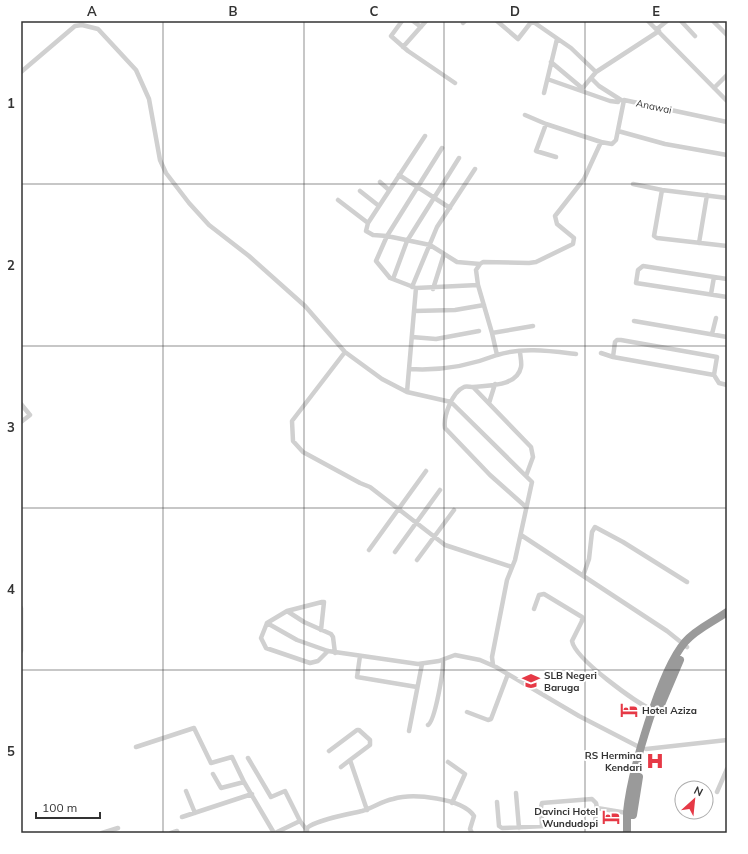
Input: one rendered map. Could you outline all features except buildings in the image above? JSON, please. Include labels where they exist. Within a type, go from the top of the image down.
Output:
[{"type":"highway","points":[[628,833],[627,813],[653,710],[669,669],[694,634],[727,612]]},
{"type":"highway","points":[[633,833],[632,812],[644,748],[663,697],[685,645],[727,618]]},
{"type":"street","points":[[402,21],[391,36],[403,47],[455,83]]},
{"type":"street","points":[[413,21],[421,27]]},
{"type":"street","points":[[403,47],[426,21]]},
{"type":"street","points":[[497,21],[518,39],[532,21],[585,60],[596,72]]},
{"type":"street","points":[[648,21],[727,101]]},
{"type":"street","points":[[581,90],[596,72],[658,30],[667,21]]},
{"type":"street","points":[[681,21],[695,36]]},
{"type":"street","points":[[713,21],[727,36]]},
{"type":"street","points":[[21,72],[75,26],[82,25],[98,29],[136,70],[149,99],[160,160],[166,173],[206,222],[261,266],[305,306],[345,352],[382,379],[407,392],[451,402],[532,482],[515,560],[507,580],[492,657],[493,665]]},
{"type":"street","points":[[544,93],[557,39]]},
{"type":"street","points":[[551,62],[581,90]]},
{"type":"street","points":[[714,88],[727,75]]},
{"type":"street","points":[[591,78],[622,100]]},
{"type":"street","points":[[550,80],[610,101],[618,102],[622,100]]},
{"type":"street","name":"Anawai","points":[[601,142],[612,144],[614,142],[618,131],[622,100],[727,122]]},
{"type":"street","points":[[425,136],[368,223],[366,230],[373,235],[388,236],[430,245],[457,262],[480,264],[483,262],[536,262],[573,244],[574,238],[557,224],[554,218],[584,179],[601,142],[546,124],[525,115]]},
{"type":"street","points":[[546,124],[536,151],[556,157]]},
{"type":"street","points":[[618,131],[665,144],[727,155]]},
{"type":"street","points":[[442,148],[388,236],[376,261],[382,270],[393,279],[414,288],[433,289],[478,285]]},
{"type":"street","points":[[393,279],[407,241],[433,197],[459,158]]},
{"type":"street","points":[[407,392],[414,311],[414,288],[437,227],[475,169]]},
{"type":"street","points":[[399,175],[450,208]]},
{"type":"street","points":[[380,182],[389,190]]},
{"type":"street","points":[[633,184],[662,190],[727,198]]},
{"type":"street","points":[[662,190],[654,236],[657,238],[727,246]]},
{"type":"street","points":[[360,191],[379,206]]},
{"type":"street","points":[[699,242],[706,195]]},
{"type":"street","points":[[338,200],[368,223]]},
{"type":"street","points":[[433,289],[444,254]]},
{"type":"street","points":[[480,264],[476,272],[478,285],[492,333],[496,355]]},
{"type":"street","points":[[727,280],[643,266],[638,270],[636,283],[727,297]]},
{"type":"street","points":[[711,294],[714,277]]},
{"type":"street","points":[[414,311],[455,310],[484,305]]},
{"type":"street","points":[[712,334],[716,318]]},
{"type":"street","points":[[634,321],[727,337]]},
{"type":"street","points":[[492,333],[533,326]]},
{"type":"street","points":[[412,337],[436,339],[479,331]]},
{"type":"street","points":[[613,357],[615,342],[617,340],[688,351],[717,358],[714,375],[719,383],[727,385]]},
{"type":"street","points":[[410,369],[426,370],[446,368],[484,360],[496,355],[520,351],[535,350],[576,354]]},
{"type":"street","points":[[520,351],[521,367],[517,375],[511,381],[465,387],[460,389],[451,402],[444,418],[445,428],[490,475],[526,507]]},
{"type":"street","points":[[345,352],[292,421],[293,441],[303,452],[370,487],[448,547],[512,567]]},
{"type":"street","points":[[601,353],[613,357],[714,375]]},
{"type":"street","points":[[489,403],[496,384]]},
{"type":"street","points":[[473,387],[532,449],[533,457],[526,476]]},
{"type":"street","points":[[21,404],[30,415],[21,422]]},
{"type":"street","points":[[369,550],[397,508],[426,471]]},
{"type":"street","points":[[395,552],[440,490]]},
{"type":"street","points":[[417,560],[454,510]]},
{"type":"street","points":[[583,576],[590,559],[592,532],[595,527],[623,542],[687,582]]},
{"type":"street","points":[[521,535],[685,645]]},
{"type":"street","points":[[534,609],[536,598],[539,595],[544,594],[582,617],[582,621],[572,641],[576,651],[630,697],[653,710]]},
{"type":"street","points":[[321,630],[324,602],[287,612],[267,623],[261,638],[266,648],[310,663],[318,661],[328,651]]},
{"type":"street","points":[[21,608],[21,651]]},
{"type":"street","points":[[287,612],[332,635],[335,652]]},
{"type":"street","points":[[267,623],[297,640],[328,651],[422,664],[459,655],[493,665],[583,718],[644,748],[727,740]]},
{"type":"street","points":[[360,656],[357,677],[417,688]]},
{"type":"street","points":[[428,725],[432,722],[443,672],[443,660]]},
{"type":"street","points":[[409,732],[422,664]]},
{"type":"street","points":[[467,712],[488,720],[491,719],[508,674]]},
{"type":"street","points":[[136,747],[194,728],[196,729],[211,763],[232,757],[244,782],[275,833],[300,821]]},
{"type":"street","points":[[328,751],[360,730],[371,742],[370,745],[341,767]]},
{"type":"street","points":[[248,758],[271,797],[285,791],[300,821],[307,831],[315,823],[367,810],[397,798],[435,798],[452,803],[473,815],[470,829],[472,833]]},
{"type":"street","points":[[350,760],[367,810]]},
{"type":"street","points":[[448,762],[465,774],[452,803]]},
{"type":"street","points":[[717,792],[727,769]]},
{"type":"street","points":[[214,774],[221,788],[244,782]]},
{"type":"street","points":[[186,791],[195,813]]},
{"type":"street","points":[[516,793],[519,828]]},
{"type":"street","points":[[182,817],[252,794]]},
{"type":"street","points":[[497,802],[500,827],[519,828],[592,823],[596,818],[596,803],[592,799],[542,803],[542,826]]},
{"type":"street","points":[[597,808],[627,813]]},
{"type":"street","points":[[102,833],[118,828]]},
{"type":"street","points":[[171,833],[178,831],[178,833]]},
{"type":"place","name":"SLB Negeri Baruga","points":[[531,681]]},
{"type":"place","name":"Hotel Aziza","points":[[629,710]]},
{"type":"place","name":"RS Hermina Kendari","points":[[655,761]]},
{"type":"place","name":"Davinci Hotel Wundudopi","points":[[611,817]]}]
